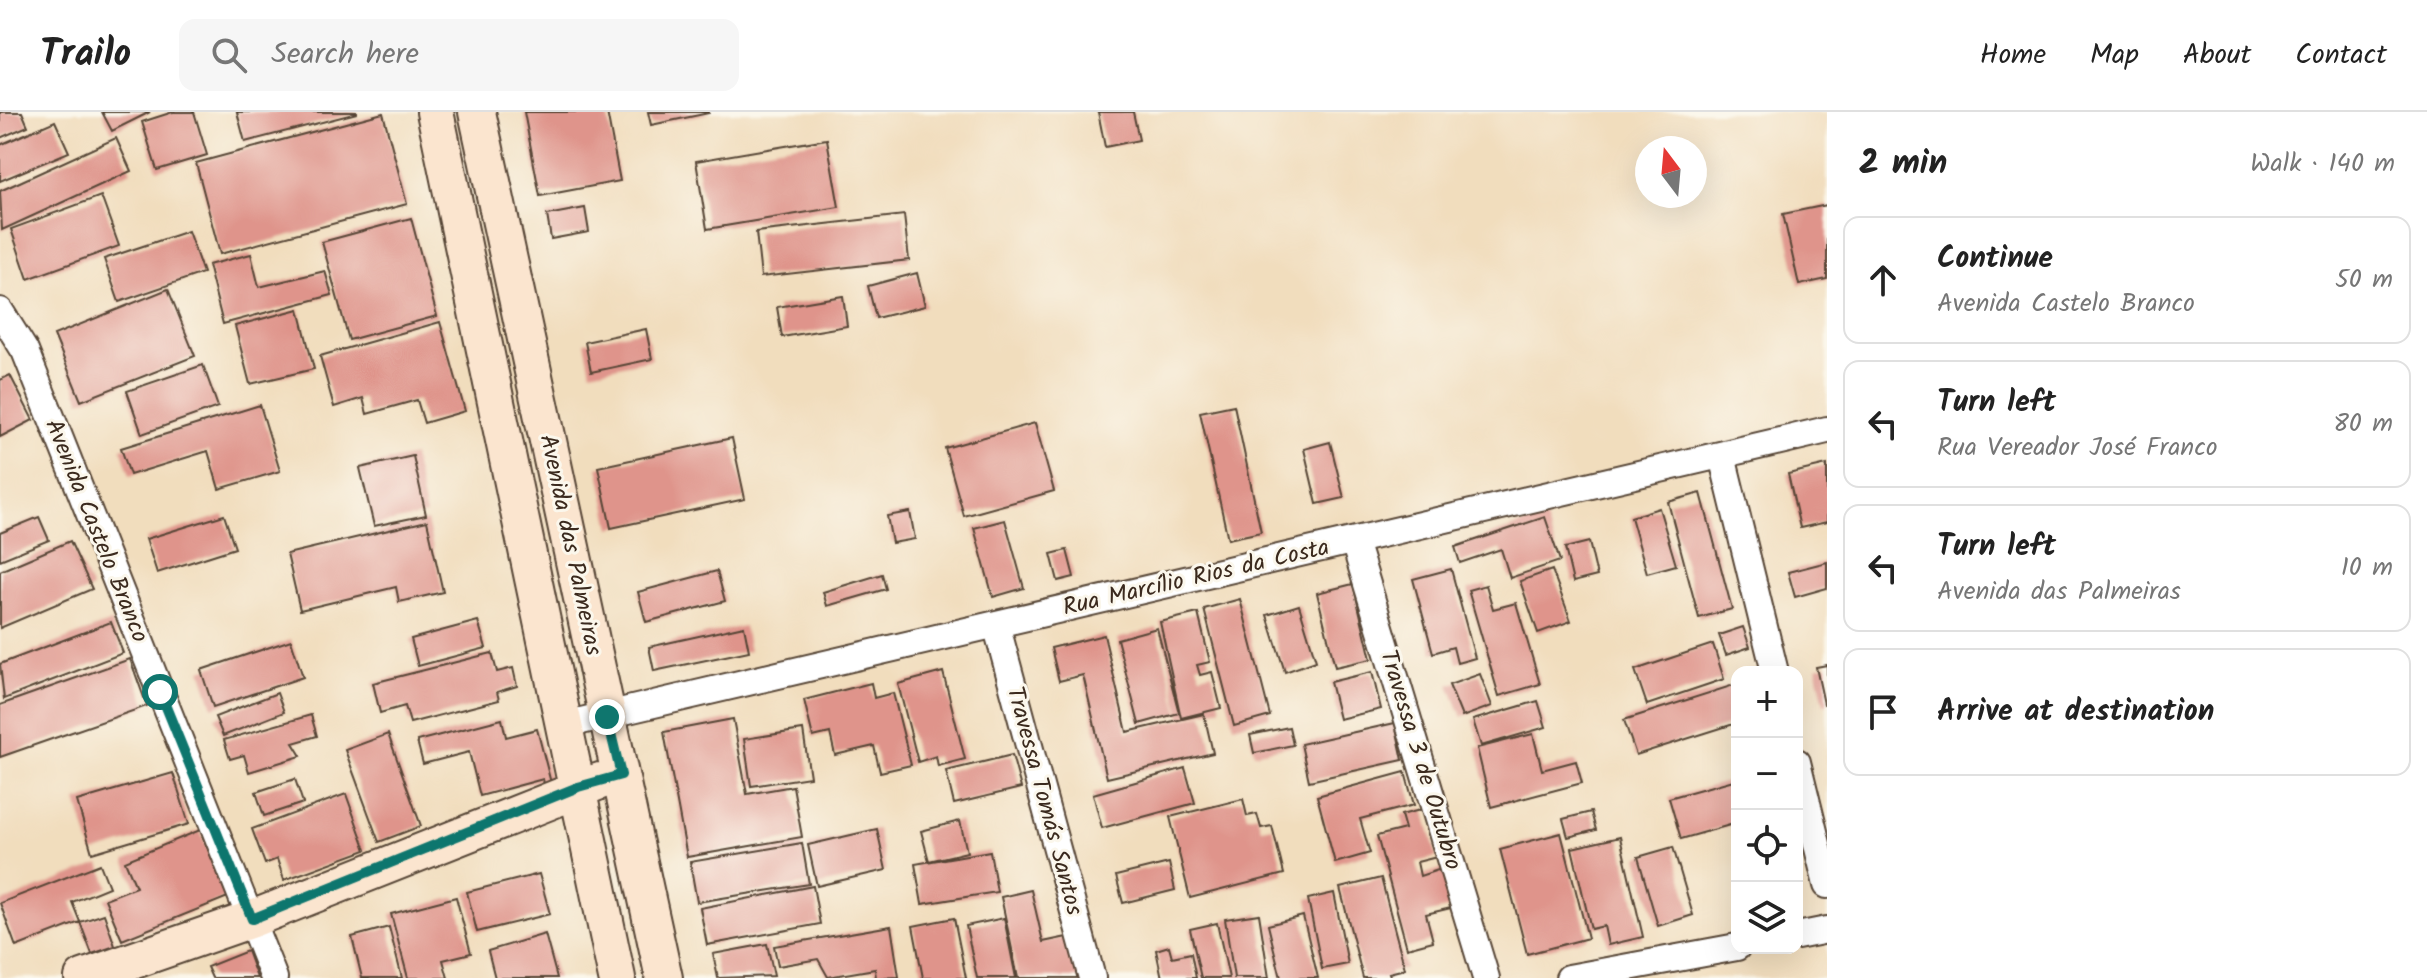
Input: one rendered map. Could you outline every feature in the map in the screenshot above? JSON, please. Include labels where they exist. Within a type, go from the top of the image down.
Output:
[{"type":"main road","name":"Avenida das Palmeiras","points":[[435,112],[617,978]]},
{"type":"main road","name":"Avenida das Palmeiras","points":[[477,112],[664,978]]},
{"type":"main road","points":[[83,978],[252,919],[578,787],[621,775]]},
{"type":"street","name":"Avenida Castelo Branco","points":[[0,311],[25,351],[274,978]]},
{"type":"street","name":"Rua Marcílio Rios da Costa","points":[[564,725],[1827,430]]},
{"type":"street","points":[[1722,456],[1774,666]]},
{"type":"street","name":"Travessa 3 de Outubro","points":[[1354,541],[1486,978]]},
{"type":"street","name":"Travessa Tomás Santos","points":[[996,624],[1092,978]]},
{"type":"street","points":[[1803,787],[1827,885]]},
{"type":"street","points":[[1803,935],[1827,930]]},
{"type":"street","points":[[1569,978],[1731,948]]},
{"type":"building","points":[[0,112],[22,112],[28,126],[0,138]]},
{"type":"building","points":[[102,112],[150,112],[112,131]]},
{"type":"building","points":[[173,112],[194,112],[207,155],[157,170],[142,122]]},
{"type":"building","points":[[237,112],[357,112],[357,113],[245,142]]},
{"type":"building","points":[[524,112],[607,112],[620,181],[540,196]]},
{"type":"building","points":[[648,112],[709,112],[709,113],[651,125]]},
{"type":"building","points":[[1098,112],[1133,112],[1139,140],[1105,147]]},
{"type":"building","points":[[383,113],[407,204],[220,254],[196,163]]},
{"type":"building","points":[[55,121],[69,152],[0,181],[0,145]]},
{"type":"building","points":[[116,138],[131,171],[2,230],[0,191]]},
{"type":"building","points":[[827,139],[839,207],[707,229],[696,161]]},
{"type":"building","points":[[101,196],[119,246],[28,279],[11,229]]},
{"type":"building","points":[[1827,205],[1827,279],[1799,285],[1783,214]]},
{"type":"building","points":[[585,208],[589,232],[551,239],[547,215]]},
{"type":"building","points":[[904,215],[909,260],[761,277],[756,232]]},
{"type":"building","points":[[411,218],[437,316],[349,340],[322,242]]},
{"type":"building","points":[[188,231],[203,273],[119,302],[104,259]]},
{"type":"building","points":[[251,254],[259,287],[325,271],[332,295],[223,324],[208,265]]},
{"type":"building","points":[[917,273],[925,306],[876,318],[868,286]]},
{"type":"building","points":[[168,289],[195,356],[81,401],[54,335]]},
{"type":"building","points":[[843,296],[847,326],[782,337],[777,307]]},
{"type":"building","points":[[299,309],[314,369],[250,384],[235,326]]},
{"type":"building","points":[[440,322],[465,411],[424,423],[417,400],[367,414],[363,398],[334,407],[320,356]]},
{"type":"building","points":[[646,329],[652,359],[591,372],[585,342]]},
{"type":"building","points":[[203,365],[218,407],[142,434],[127,391]]},
{"type":"building","points":[[10,375],[33,420],[0,437],[0,380]]},
{"type":"building","points":[[260,405],[280,471],[219,489],[208,451],[130,475],[121,448]]},
{"type":"building","points":[[1234,405],[1261,532],[1228,539],[1200,412]]},
{"type":"building","points":[[1035,423],[1054,491],[964,516],[945,448]]},
{"type":"building","points":[[732,438],[745,499],[611,528],[598,467]]},
{"type":"building","points":[[1330,442],[1344,498],[1317,504],[1304,449]]},
{"type":"building","points":[[413,456],[426,515],[374,526],[360,468]]},
{"type":"building","points":[[1827,465],[1827,522],[1800,528],[1788,474]]},
{"type":"building","points":[[1701,493],[1732,609],[1699,618],[1668,502]]},
{"type":"building","points":[[1659,508],[1676,565],[1647,573],[1631,517]]},
{"type":"building","points":[[910,512],[915,539],[892,543],[887,516]]},
{"type":"building","points":[[224,515],[235,548],[157,573],[146,539]]},
{"type":"building","points":[[39,517],[49,540],[0,560],[0,533]]},
{"type":"building","points":[[1545,517],[1560,561],[1510,578],[1501,549],[1460,563],[1455,547]]},
{"type":"building","points":[[1005,520],[1024,588],[993,597],[974,528]]},
{"type":"building","points":[[427,521],[443,592],[399,602],[396,587],[300,610],[287,554]]},
{"type":"building","points":[[70,541],[92,589],[0,628],[0,571]]},
{"type":"building","points":[[1589,542],[1597,576],[1573,582],[1565,548]]},
{"type":"building","points":[[1067,550],[1074,577],[1058,581],[1051,554]]},
{"type":"building","points":[[1827,562],[1827,588],[1795,597],[1788,572]]},
{"type":"building","points":[[1451,569],[1475,658],[1457,663],[1453,647],[1433,653],[1413,579]]},
{"type":"building","points":[[1552,570],[1571,621],[1538,633],[1520,581]]},
{"type":"building","points":[[717,571],[725,601],[646,622],[638,592]]},
{"type":"building","points":[[882,574],[886,589],[827,606],[823,592]]},
{"type":"building","points":[[1353,584],[1371,659],[1335,667],[1317,593]]},
{"type":"building","points":[[1486,585],[1493,609],[1516,603],[1540,684],[1499,696],[1468,590]]},
{"type":"building","points":[[1240,599],[1270,716],[1234,726],[1204,609]]},
{"type":"building","points":[[1299,605],[1316,661],[1285,672],[1267,615]]},
{"type":"building","points":[[1198,613],[1210,662],[1197,665],[1200,675],[1212,672],[1221,708],[1181,718],[1160,622]]},
{"type":"building","points":[[478,621],[486,648],[418,666],[411,639]]},
{"type":"building","points":[[111,622],[123,653],[4,699],[0,664]]},
{"type":"building","points":[[744,626],[749,651],[654,671],[649,647]]},
{"type":"building","points":[[1743,627],[1750,647],[1726,655],[1719,635]]},
{"type":"building","points":[[1157,628],[1179,713],[1139,724],[1117,639]]},
{"type":"building","points":[[1104,635],[1127,732],[1204,714],[1213,753],[1107,778],[1083,675],[1059,681],[1051,648]]},
{"type":"building","points":[[291,640],[303,677],[213,707],[201,670]]},
{"type":"building","points":[[1713,644],[1724,679],[1647,705],[1635,670]]},
{"type":"building","points":[[492,653],[497,672],[513,668],[517,686],[497,692],[499,700],[410,723],[405,706],[380,713],[373,683]]},
{"type":"building","points":[[130,659],[147,706],[0,757],[0,705]]},
{"type":"building","points":[[1827,665],[1827,704],[1824,704],[1816,667]]},
{"type":"building","points":[[943,672],[965,759],[938,766],[936,756],[918,762],[898,684]]},
{"type":"building","points":[[1372,672],[1381,709],[1339,719],[1330,682]]},
{"type":"building","points":[[1480,674],[1492,706],[1462,717],[1449,685]]},
{"type":"building","points":[[871,683],[874,698],[893,693],[911,765],[880,772],[874,746],[835,755],[830,733],[813,737],[804,700]]},
{"type":"building","points":[[1731,686],[1731,725],[1636,755],[1624,720]]},
{"type":"building","points":[[277,693],[284,712],[223,736],[215,717]]},
{"type":"building","points":[[1538,701],[1546,727],[1481,746],[1473,720]]},
{"type":"building","points":[[311,715],[317,736],[293,743],[301,756],[249,772],[244,755],[230,759],[224,740]]},
{"type":"building","points":[[502,719],[506,737],[537,729],[552,787],[545,789],[543,779],[480,796],[469,752],[423,764],[417,741]]},
{"type":"building","points":[[733,719],[747,794],[793,786],[802,837],[687,857],[664,732]]},
{"type":"building","points":[[1395,723],[1403,760],[1309,781],[1301,744]]},
{"type":"building","points":[[1289,727],[1293,745],[1254,753],[1250,735]]},
{"type":"building","points":[[803,730],[810,777],[751,786],[744,739]]},
{"type":"building","points":[[388,734],[421,826],[379,842],[345,750]]},
{"type":"building","points":[[1533,734],[1542,770],[1576,761],[1582,783],[1491,807],[1477,748]]},
{"type":"building","points":[[1012,755],[1021,788],[954,804],[946,771]]},
{"type":"building","points":[[1185,768],[1195,803],[1102,828],[1093,794]]},
{"type":"building","points":[[1405,772],[1414,805],[1360,819],[1370,853],[1335,863],[1317,796]]},
{"type":"building","points":[[173,773],[189,824],[92,853],[77,801]]},
{"type":"building","points":[[295,779],[303,803],[264,816],[256,792]]},
{"type":"building","points":[[1731,781],[1731,825],[1681,839],[1669,798]]},
{"type":"building","points":[[346,794],[366,850],[284,880],[277,859],[265,864],[252,829]]},
{"type":"building","points":[[1243,799],[1247,816],[1257,814],[1261,828],[1272,826],[1284,874],[1190,898],[1170,817]]},
{"type":"building","points":[[1424,809],[1437,857],[1417,862],[1420,876],[1444,868],[1455,907],[1426,914],[1433,941],[1407,948],[1377,836],[1405,829],[1401,815]]},
{"type":"building","points":[[1591,812],[1596,830],[1568,837],[1563,819]]},
{"type":"building","points":[[960,821],[967,852],[929,861],[921,831]]},
{"type":"building","points":[[877,829],[886,870],[817,886],[808,845]]},
{"type":"building","points":[[200,830],[228,897],[122,940],[105,899],[136,887],[125,861]]},
{"type":"building","points":[[1561,833],[1588,938],[1527,954],[1500,849]]},
{"type":"building","points":[[1620,837],[1643,937],[1608,945],[1604,926],[1591,929],[1572,848]]},
{"type":"building","points":[[802,843],[809,884],[697,902],[690,862]]},
{"type":"building","points":[[1673,847],[1693,915],[1658,926],[1638,857]]},
{"type":"building","points":[[990,851],[997,892],[922,904],[915,864]]},
{"type":"building","points":[[1169,863],[1175,890],[1123,903],[1116,876]]},
{"type":"building","points":[[100,864],[109,887],[72,902],[80,922],[16,947],[0,903]]},
{"type":"building","points":[[539,874],[550,914],[477,932],[467,892]]},
{"type":"building","points":[[1381,878],[1405,969],[1389,973],[1391,978],[1363,978],[1340,888]]},
{"type":"building","points":[[813,886],[820,924],[707,945],[700,908]]},
{"type":"building","points":[[1031,890],[1043,942],[1072,936],[1082,978],[1018,978],[1001,897]]},
{"type":"building","points":[[1334,893],[1348,964],[1322,969],[1308,899]]},
{"type":"building","points":[[456,897],[471,953],[443,960],[448,978],[408,978],[391,914]]},
{"type":"building","points":[[104,914],[115,946],[92,954],[80,922]]},
{"type":"building","points":[[1259,914],[1269,978],[1234,978],[1225,919]]},
{"type":"building","points":[[1303,916],[1318,978],[1281,978],[1268,925]]},
{"type":"building","points":[[954,918],[966,978],[923,978],[913,926]]},
{"type":"building","points":[[1004,918],[1016,978],[977,978],[966,926]]},
{"type":"building","points":[[1217,923],[1229,978],[1201,978],[1190,929]]},
{"type":"building","points":[[891,926],[899,977],[876,978],[875,969],[828,977],[818,959],[778,966],[774,946]]},
{"type":"building","points":[[389,927],[402,978],[362,978],[352,937]]},
{"type":"building","points":[[545,934],[557,978],[495,978],[488,951]]},
{"type":"building","points":[[767,944],[774,976],[718,978],[713,954]]},
{"type":"building","points":[[1169,946],[1172,957],[1191,953],[1196,978],[1162,978],[1156,950]]},
{"type":"building","points":[[247,951],[257,978],[212,978],[207,967]]},
{"type":"route","points":[[160,692],[252,919],[578,787],[621,775],[607,717]]}]
